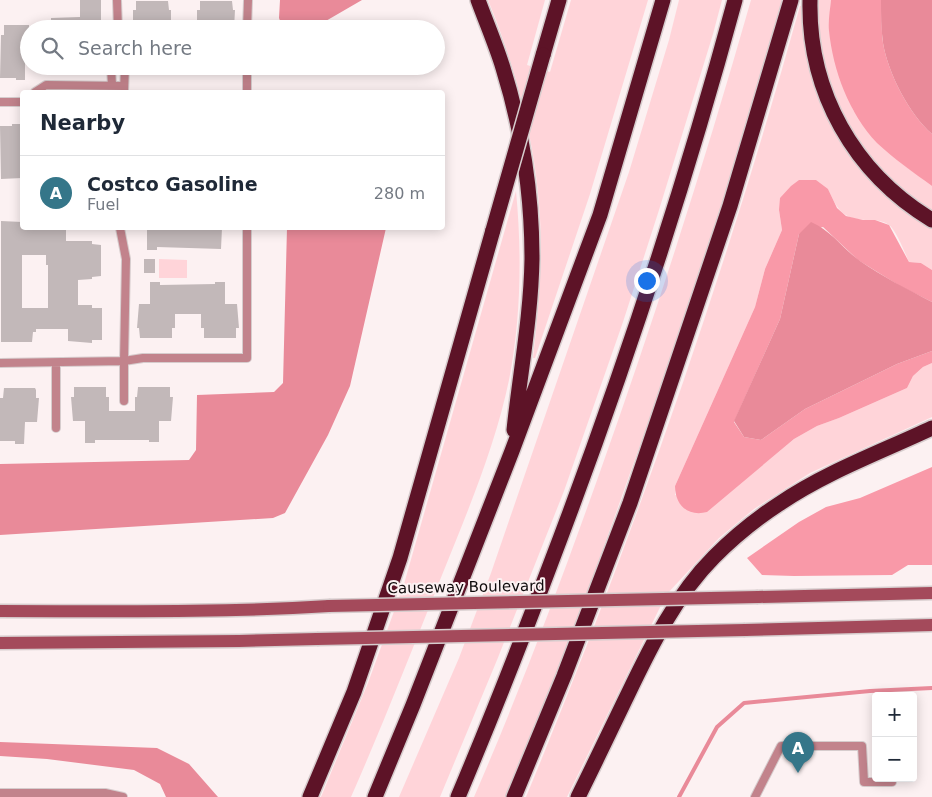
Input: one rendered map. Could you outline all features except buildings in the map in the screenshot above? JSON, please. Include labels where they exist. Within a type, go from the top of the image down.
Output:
[{"type":"highway","points":[[478,0],[503,67],[514,108],[529,199],[531,232],[530,290],[512,451]]},
{"type":"highway","points":[[310,797],[354,692],[400,558],[560,0]]},
{"type":"highway","points":[[375,797],[417,696],[512,451],[600,215],[663,0]]},
{"type":"highway","points":[[458,797],[493,716],[573,504],[629,347],[683,180],[735,0]]},
{"type":"highway","points":[[514,797],[564,676],[630,503],[730,206],[791,0]]},
{"type":"highway","points":[[810,0],[811,26],[816,61],[828,102],[839,125],[854,150],[873,173],[916,210],[932,220]]},
{"type":"highway","points":[[578,797],[656,638],[693,582],[714,557],[779,504],[828,476],[932,428]]},
{"type":"main road","name":"Causeway Boulevard","points":[[0,610],[292,608],[932,593]]},
{"type":"main road","points":[[0,642],[229,642],[932,625]]},
{"type":"lane","points":[[117,0],[118,20]]},
{"type":"lane","points":[[247,20],[248,0]]},
{"type":"lane","points":[[112,75],[112,86]]},
{"type":"lane","points":[[38,90],[46,85],[112,86],[124,89],[125,75]]},
{"type":"lane","points":[[247,75],[247,90]]},
{"type":"lane","points":[[0,102],[20,102]]},
{"type":"lane","points":[[120,230],[126,259],[124,401]]},
{"type":"lane","points":[[0,363],[124,361],[143,358],[247,358],[247,230]]},
{"type":"lane","points":[[56,363],[56,428]]},
{"type":"lane","points":[[755,797],[781,746],[862,746],[864,782],[872,782]]},
{"type":"lane","points":[[0,794],[106,793],[123,797]]},
{"type":"shaded area","points":[[280,0],[362,0],[328,20],[280,20]]},
{"type":"shaded area","points":[[488,0],[545,0],[527,65],[550,72],[571,0],[648,0],[590,194],[535,358],[533,358],[541,255],[538,190],[520,93],[500,30]]},
{"type":"shaded area","points":[[679,0],[722,0],[623,322],[564,491],[440,797],[399,797],[459,658],[491,573],[629,172],[669,40]]},
{"type":"shaded area","points":[[751,0],[782,0],[729,180],[671,358],[555,678],[506,797],[474,797],[541,634],[621,411],[661,294]]},
{"type":"shaded area","points":[[816,0],[831,0],[829,30],[853,110],[876,141],[932,186],[932,213],[889,181],[848,129],[826,79],[816,20]]},
{"type":"shaded area","points":[[831,0],[881,0],[883,43],[890,67],[901,92],[915,116],[932,134],[932,186],[877,143],[858,119],[844,91],[834,61],[829,31]]},
{"type":"shaded area","points":[[881,0],[932,0],[932,134],[915,116],[901,92],[890,67],[883,43]]},
{"type":"shaded area","points":[[800,6],[803,6],[805,35],[810,63],[817,90],[827,116],[855,163],[874,185],[900,207],[932,227],[932,270],[921,263],[909,262],[892,228],[887,224],[853,218],[843,213],[828,189],[779,210],[782,230],[765,269],[755,307],[675,486],[675,495],[718,502],[794,439],[817,426],[907,388],[913,376],[923,367],[932,363],[932,417],[810,473],[754,509],[719,538],[666,595],[567,797],[526,797],[603,602],[675,406],[741,207]]},
{"type":"shaded area","points":[[799,180],[816,180],[828,189],[837,208],[846,216],[863,220],[875,220],[889,225],[909,262],[921,263],[932,270],[932,302],[900,286],[858,260],[823,227],[799,234],[780,319],[734,422],[744,437],[761,440],[805,409],[897,364],[932,351],[932,363],[923,367],[913,376],[907,388],[817,426],[794,439],[707,512],[694,513],[680,504],[677,499],[675,486],[755,307],[765,269],[782,230],[779,210],[780,198]]},
{"type":"shaded area","points":[[516,191],[520,262],[518,310],[509,380],[495,434],[467,513],[351,797],[321,797],[368,683],[404,584]]},
{"type":"shaded area","points":[[811,222],[825,230],[869,267],[932,302],[932,351],[897,364],[805,409],[761,440],[744,437],[734,421],[780,319],[799,234]]},
{"type":"shaded area","points":[[287,230],[386,230],[350,386],[328,435],[285,513],[273,518],[0,535],[0,464],[189,460],[196,450],[197,395],[274,392],[283,383]]},
{"type":"shaded area","points":[[159,259],[187,260],[187,278],[159,278]]},
{"type":"shaded area","points":[[932,467],[932,565],[908,565],[892,575],[762,575],[747,558],[799,522],[826,507],[860,498]]},
{"type":"shaded area","points":[[0,742],[157,748],[189,764],[218,797],[166,797],[160,784],[134,770],[47,759],[0,756]]},
{"type":"waterway","points":[[679,797],[717,727],[744,703],[870,691],[932,688]]},
{"type":"place","name":"Costco Gasoline","points":[[798,773]]}]
